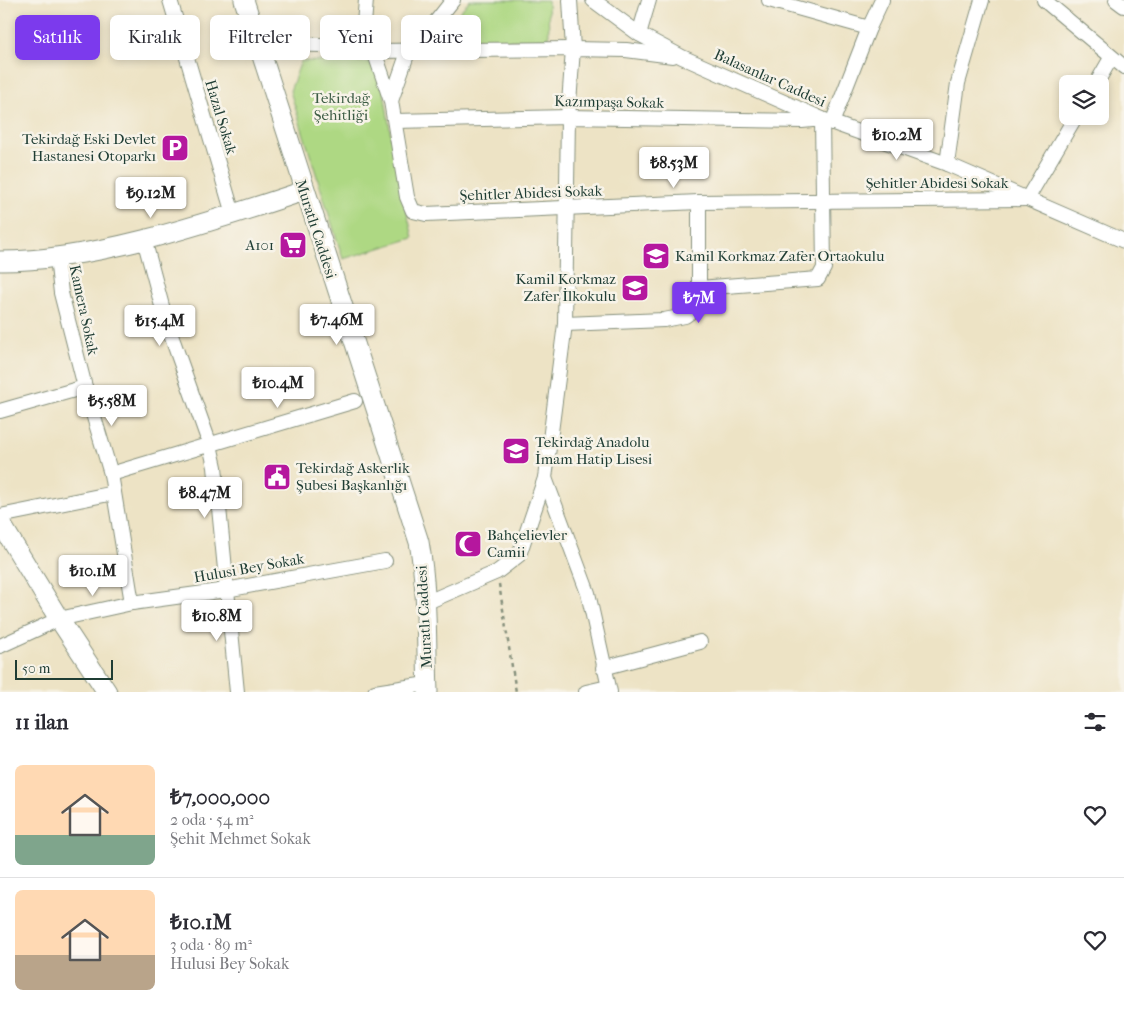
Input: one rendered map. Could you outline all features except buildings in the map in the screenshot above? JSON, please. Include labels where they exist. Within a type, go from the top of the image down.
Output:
[{"type":"main road","name":"Muratlı Caddesi","points":[[244,0],[248,15]]},
{"type":"main road","name":"Muratlı Caddesi","points":[[262,60],[419,542],[425,603],[427,688]]},
{"type":"main road","points":[[0,261],[57,257],[144,239],[304,192]]},
{"type":"main road","points":[[0,522],[59,620],[107,692]]},
{"type":"street","name":"Hazal Sokak","points":[[170,0],[234,214]]},
{"type":"street","points":[[366,0],[367,15]]},
{"type":"street","points":[[442,15],[454,0]]},
{"type":"street","points":[[425,603],[497,572],[519,555],[545,478],[565,324],[568,117],[573,48],[570,0]]},
{"type":"street","points":[[592,0],[639,34],[682,57]]},
{"type":"street","points":[[639,34],[649,0]]},
{"type":"street","points":[[769,0],[869,28]]},
{"type":"street","points":[[700,288],[818,279],[824,268],[821,200],[827,121],[882,0]]},
{"type":"street","points":[[947,164],[958,83],[982,0]]},
{"type":"street","points":[[1044,0],[1124,67]]},
{"type":"street","points":[[1116,0],[1124,6]]},
{"type":"street","points":[[481,49],[626,50],[682,57]]},
{"type":"street","name":"Balasanlar Caddesi","points":[[682,57],[827,121],[947,164],[1124,241]]},
{"type":"street","points":[[1101,75],[1111,58]]},
{"type":"street","name":"Şehitler Abidesi Sokak","points":[[373,60],[391,101],[407,197],[413,211],[426,214],[699,202],[1027,199]]},
{"type":"street","points":[[391,101],[409,60]]},
{"type":"street","name":"Kazımpaşa Sokak","points":[[395,121],[568,117],[827,121]]},
{"type":"street","points":[[1027,199],[1071,125]]},
{"type":"street","points":[[565,324],[664,320],[685,316],[696,308],[700,288],[699,202]]},
{"type":"street","points":[[144,239],[166,321],[210,445],[215,467],[236,692]]},
{"type":"street","name":"Kamera Sokak","points":[[57,257],[61,293],[85,387],[112,474],[132,602]]},
{"type":"street","points":[[0,411],[85,387]]},
{"type":"street","points":[[112,474],[355,401]]},
{"type":"street","points":[[545,478],[588,592],[609,689],[586,692]]},
{"type":"street","points":[[0,516],[114,493]]},
{"type":"street","name":"Hulusi Bey Sokak","points":[[0,646],[59,620],[132,602],[226,590],[385,561]]},
{"type":"street","points":[[603,668],[700,642]]},
{"type":"street","points":[[375,692],[427,688]]},
{"type":"path","points":[[497,572],[516,692]]},
{"type":"green space","points":[[470,0],[548,0],[549,39],[481,42],[481,15],[457,15]]},
{"type":"green space","name":"Tekirdağ Şehitliği","points":[[301,61],[373,62],[383,85],[395,161],[413,238],[343,259],[290,91]]},
{"type":"place","name":"Tekirdağ Eski Devlet Hastanesi Otoparkı","points":[[175,148]]},
{"type":"place","name":"A101","points":[[293,245]]},
{"type":"place","name":"Kamil Korkmaz Zafer Ortaokulu","points":[[656,256]]},
{"type":"place","name":"Kamil Korkmaz Zafer İlkokulu","points":[[635,288]]},
{"type":"place","name":"Tekirdağ Anadolu İmam Hatip Lisesi","points":[[516,451]]},
{"type":"place","name":"Tekirdağ Askerlik Şubesi Başkanlığı","points":[[277,477]]},
{"type":"place","name":"Bahçelievler Camii","points":[[468,544]]}]
